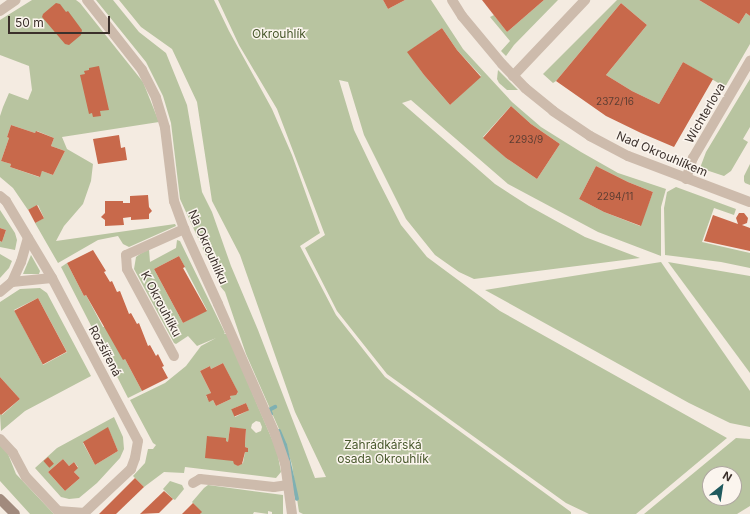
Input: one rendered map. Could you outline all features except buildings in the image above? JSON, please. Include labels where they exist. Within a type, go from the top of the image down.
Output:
[{"type":"main road","points":[[0,498],[15,514]]},
{"type":"street","points":[[0,11],[16,0]]},
{"type":"street","name":"Na Okrouhlíku","points":[[87,0],[142,70],[156,98],[165,128],[174,201],[184,230],[275,434],[285,463],[292,514]]},
{"type":"street","name":"Nad Okrouhlíkem","points":[[452,0],[462,16],[513,76],[553,111],[590,136],[628,156],[750,202]]},
{"type":"street","points":[[513,76],[586,0]]},
{"type":"street","name":"Wichterlova","points":[[686,179],[693,158],[750,61]]},
{"type":"street","name":"Rozšířená","points":[[0,196],[6,201],[52,278],[138,441],[135,458],[131,469],[84,513],[58,511],[26,477],[13,453],[0,439]]},
{"type":"street","name":"K Okrouhlíku","points":[[174,356],[127,269],[126,255],[184,230]]},
{"type":"street","points":[[0,292],[12,282],[21,262],[28,238]]},
{"type":"street","points":[[12,282],[52,278]]},
{"type":"street","points":[[192,483],[200,479],[274,487],[288,485]]},
{"type":"green space","points":[[32,0],[76,0],[143,82],[159,122],[62,137],[67,149],[93,164],[91,181],[83,204],[64,226],[56,241],[175,224],[176,226],[129,247],[123,244],[118,236],[98,240],[58,263],[35,223],[44,218],[38,205],[28,210],[13,188],[0,177],[0,116],[3,107],[9,93],[28,100],[32,90],[29,66],[0,55],[0,20]],"holes":[[[11,125],[35,133],[37,131],[54,138],[51,146],[65,151],[53,175],[42,171],[39,177],[10,167],[11,164],[1,161],[9,138],[7,137]]]},
{"type":"green space","name":"Zahrádkářská osada Okrouhlík","points":[[96,0],[113,0],[139,32],[166,53],[187,105],[202,192],[212,212],[231,266],[258,330],[315,478],[326,477],[295,412],[240,255],[212,201],[197,102],[172,49],[141,27],[119,0],[214,0],[229,31],[272,109],[292,155],[320,233],[300,246],[336,315],[385,377],[571,512],[571,514],[303,514],[299,512],[292,465],[286,445],[246,354],[225,292],[220,286],[180,199],[171,123],[163,96],[146,62]]},
{"type":"green space","name":"Okrouhlík","points":[[218,0],[383,0],[388,9],[405,0],[431,0],[463,49],[512,102],[541,127],[618,173],[666,189],[661,207],[661,256],[598,232],[508,184],[411,100],[402,103],[495,184],[529,206],[585,237],[640,258],[474,279],[459,272],[435,255],[406,219],[364,135],[348,82],[339,80],[354,130],[377,178],[401,225],[427,257],[500,311],[727,438],[636,514],[589,514],[566,503],[387,374],[337,311],[305,248],[325,235],[277,109],[239,45]],"holes":[[[442,28],[457,50],[481,76],[450,105],[424,75],[408,52]],[[511,106],[531,124],[560,144],[537,179],[506,158],[483,137]],[[596,166],[628,182],[653,192],[640,226],[604,212],[579,199]]]},
{"type":"green space","points":[[544,0],[558,0],[514,45],[506,56],[501,51],[510,41],[490,17],[494,15],[507,32]]},
{"type":"green space","points":[[617,0],[699,0],[739,24],[746,13],[750,16],[750,44],[725,87],[683,62],[659,104],[632,91],[606,75],[647,25],[621,3],[553,83],[543,74]]},
{"type":"green space","points":[[498,70],[518,90],[507,90],[499,83],[497,79]]},
{"type":"green space","points":[[750,79],[750,127],[743,139],[748,142],[731,171],[724,176],[700,168],[706,152]]},
{"type":"green space","points":[[750,164],[750,185],[745,183],[744,176]]},
{"type":"green space","points":[[676,187],[736,209],[734,215],[714,208],[702,242],[750,253],[750,268],[721,262],[665,255],[664,208],[667,192]]},
{"type":"green space","points":[[0,210],[15,233],[17,240],[15,250],[0,247],[0,241],[2,242],[6,230],[0,228]]},
{"type":"green space","points":[[177,240],[180,241],[225,333],[224,334],[227,334],[277,451],[281,472],[276,478],[185,467],[184,473],[164,472],[144,487],[133,476],[145,463],[148,449],[153,449],[156,445],[153,443],[130,400],[165,383],[186,366],[201,346],[216,338],[197,346],[188,336],[176,344],[174,343],[134,269],[136,257],[149,249],[150,262],[176,248]],"holes":[[[179,256],[207,310],[183,323],[154,269]],[[223,363],[238,393],[230,396],[231,399],[216,406],[213,400],[209,401],[206,396],[211,393],[200,371],[210,366],[211,369]],[[246,403],[249,410],[235,417],[232,409]],[[256,421],[260,422],[262,427],[261,431],[256,433],[251,428],[252,424]],[[230,427],[246,430],[245,447],[248,448],[248,452],[245,452],[243,463],[238,466],[208,436],[228,442]]]},
{"type":"green space","points":[[0,254],[12,261],[9,268],[0,278]]},
{"type":"green space","points":[[31,255],[40,271],[39,274],[23,274]]},
{"type":"green space","points":[[661,262],[750,391],[750,427],[730,423],[689,403],[485,290]]},
{"type":"green space","points":[[668,262],[750,276],[750,373]]},
{"type":"green space","points":[[67,263],[84,296],[86,295],[103,327],[106,327],[142,391],[128,398],[61,267]]},
{"type":"green space","points":[[40,288],[47,293],[91,376],[25,411],[1,431],[0,414],[2,415],[20,399],[0,377],[0,302],[20,289]],"holes":[[[38,298],[67,352],[43,365],[14,310]]]},
{"type":"green space","points":[[114,417],[123,437],[124,449],[120,458],[97,483],[79,498],[69,499],[61,497],[35,468],[57,448]],"holes":[[[108,428],[118,451],[95,465],[83,443]],[[63,459],[69,466],[74,462],[78,467],[74,472],[80,478],[65,491],[48,472]]]},
{"type":"green space","points":[[736,438],[750,439],[750,506],[737,514],[644,514],[702,466],[702,506],[742,506],[742,466],[702,466]]},
{"type":"green space","points":[[0,444],[8,454],[16,474],[54,514],[30,514],[0,481]]},
{"type":"green space","points":[[170,481],[182,485],[184,489],[175,500],[163,489]]},
{"type":"green space","points":[[208,485],[283,495],[283,514],[272,514],[272,512],[268,511],[268,514],[254,512],[253,514],[200,514],[201,512],[192,502]]},
{"type":"waterway","points":[[271,414],[269,410],[275,407]]},
{"type":"waterway","points":[[279,431],[285,445],[297,499]]}]
